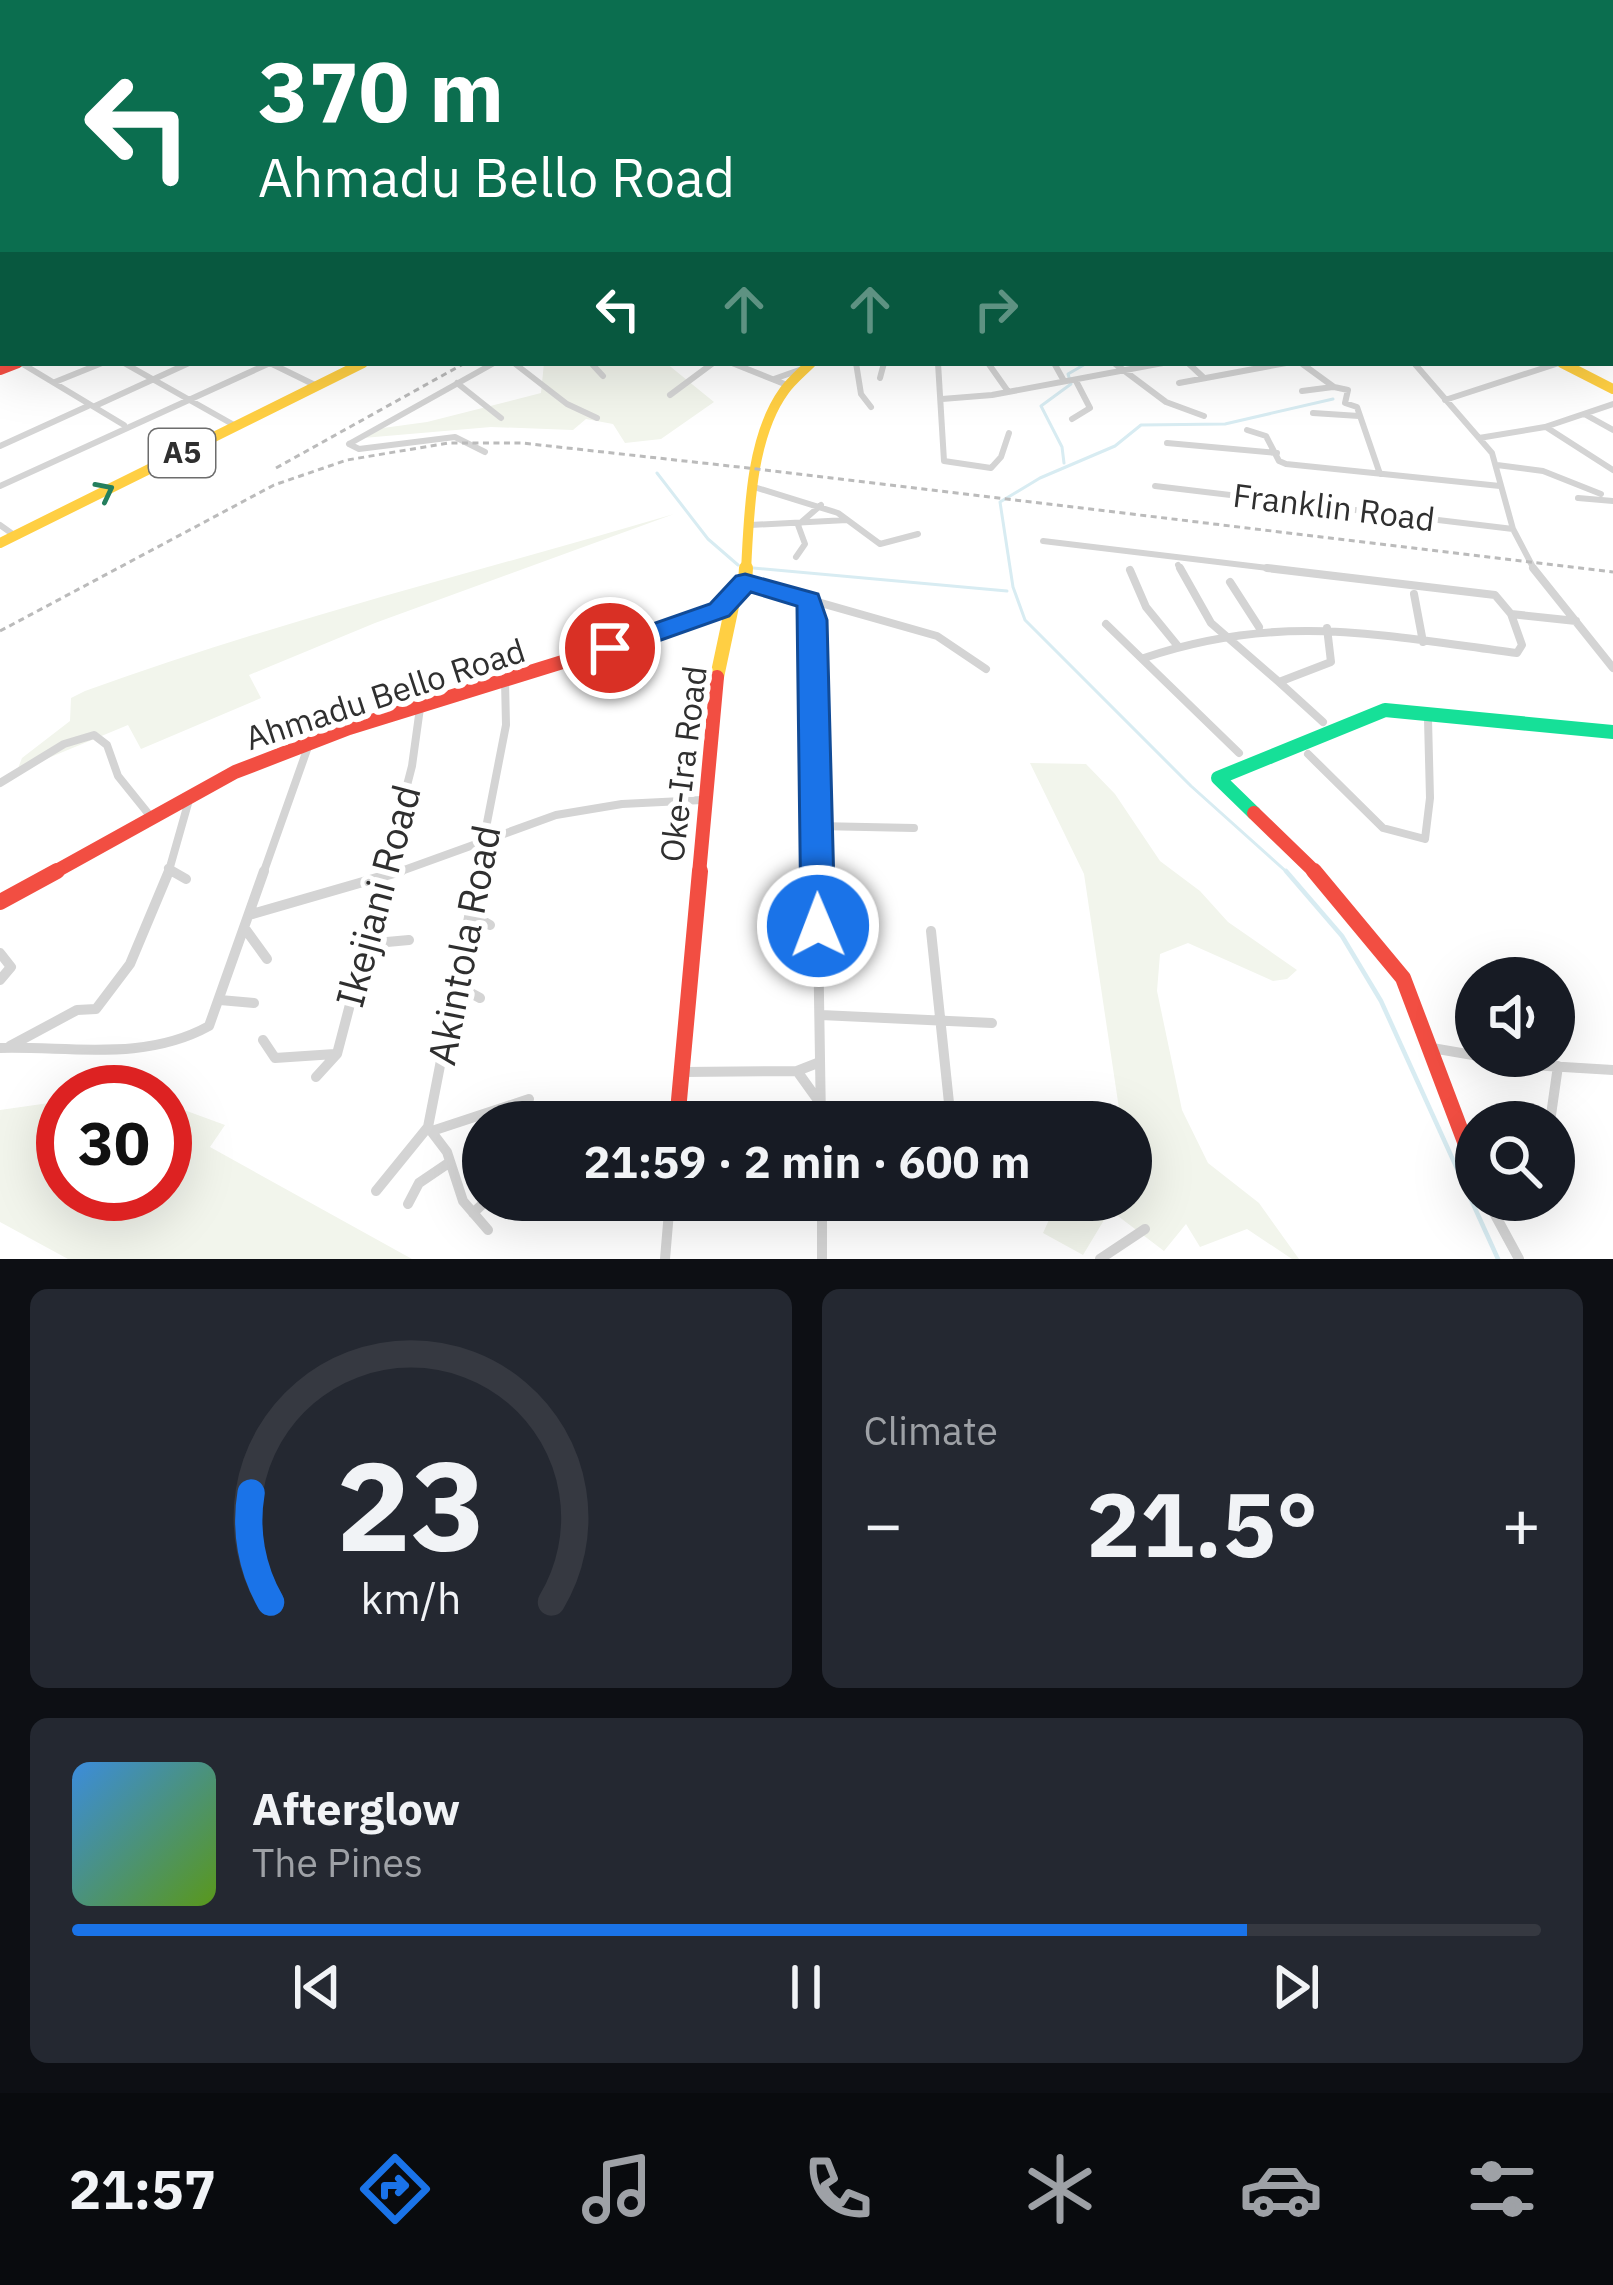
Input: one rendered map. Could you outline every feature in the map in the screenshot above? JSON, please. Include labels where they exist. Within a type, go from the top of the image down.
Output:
[{"type":"main road","name":"A5","points":[[0,543],[357,366]]},
{"type":"main road","name":"Oke-Ira Road","points":[[679,1101],[711,705],[734,597],[744,572],[758,462],[788,385],[807,366]]},
{"type":"main road","points":[[1567,366],[1613,389]]},
{"type":"main road","name":"Ahmadu Bello Road","points":[[0,902],[236,772],[309,742],[695,621],[723,608],[734,597]]},
{"type":"main road","points":[[1455,1114],[1403,978],[1362,922],[1299,852],[1218,778],[1385,710],[1613,732]]},
{"type":"street","points":[[25,366],[126,426]]},
{"type":"street","points":[[54,383],[95,366]]},
{"type":"street","points":[[129,366],[236,426]]},
{"type":"street","points":[[0,446],[182,366]]},
{"type":"street","points":[[0,486],[264,366]]},
{"type":"street","points":[[276,366],[316,386]]},
{"type":"street","points":[[485,452],[454,437],[358,449],[349,444],[488,366]]},
{"type":"street","points":[[518,366],[567,404],[597,418]]},
{"type":"street","points":[[594,366],[603,376]]},
{"type":"street","points":[[670,395],[709,366]]},
{"type":"street","points":[[740,366],[788,385]]},
{"type":"street","points":[[772,380],[806,366]]},
{"type":"street","points":[[856,366],[861,394],[871,407]]},
{"type":"street","points":[[880,378],[883,366]]},
{"type":"street","points":[[938,366],[943,454],[949,464],[991,468],[1001,458],[1009,433]]},
{"type":"street","points":[[990,366],[1007,390]]},
{"type":"street","points":[[1057,366],[1090,408],[1072,418]]},
{"type":"street","points":[[1117,366],[1173,406],[1204,416]]},
{"type":"street","points":[[942,399],[976,398],[1147,366]]},
{"type":"street","points":[[1191,366],[1204,378]]},
{"type":"street","points":[[1179,383],[1270,366]]},
{"type":"street","points":[[1305,366],[1348,391],[1345,403],[1357,407],[1380,474]]},
{"type":"street","points":[[1417,366],[1497,464],[1513,529],[1528,560],[1613,668]]},
{"type":"street","points":[[1445,400],[1552,366]]},
{"type":"street","points":[[458,382],[501,418]]},
{"type":"street","points":[[1302,391],[1334,387]]},
{"type":"street","points":[[1477,439],[1545,427],[1613,404]]},
{"type":"street","points":[[1313,413],[1359,416]]},
{"type":"street","points":[[1585,415],[1613,430]]},
{"type":"street","points":[[1545,427],[1613,470]]},
{"type":"street","points":[[1247,430],[1266,436],[1286,464],[1500,486]]},
{"type":"street","points":[[1167,443],[1277,453]]},
{"type":"street","points":[[1497,464],[1543,471],[1601,494]]},
{"type":"street","name":"Franklin Road","points":[[1155,485],[1513,529]]},
{"type":"street","points":[[754,487],[822,504],[854,521],[880,544],[919,534]]},
{"type":"street","points":[[1578,498],[1613,501]]},
{"type":"street","points":[[798,525],[822,504]]},
{"type":"street","points":[[750,525],[854,521]]},
{"type":"street","points":[[0,525],[15,535]]},
{"type":"street","points":[[796,557],[806,544],[798,525]]},
{"type":"street","points":[[1043,541],[1495,595],[1511,614],[1522,645],[1517,653],[1327,628],[1259,627],[1221,633],[1144,658]]},
{"type":"street","points":[[1178,565],[1193,598],[1221,633],[1323,722]]},
{"type":"street","points":[[1130,570],[1146,607],[1178,645]]},
{"type":"street","points":[[744,572],[808,600],[937,637],[986,669]]},
{"type":"street","points":[[1230,582],[1259,627]]},
{"type":"street","points":[[1414,594],[1423,642]]},
{"type":"street","points":[[808,600],[814,620],[820,1101]]},
{"type":"street","points":[[1511,614],[1576,621]]},
{"type":"street","points":[[1106,624],[1238,753]]},
{"type":"street","points":[[1279,682],[1330,662],[1327,628]]},
{"type":"street","name":"Akintola Road","points":[[376,1191],[431,1129],[506,725],[505,681]]},
{"type":"street","name":"Ikejiani Road","points":[[316,1077],[337,1054],[412,766],[420,706]]},
{"type":"street","points":[[1308,754],[1383,828],[1425,839],[1430,798],[1427,715]]},
{"type":"street","points":[[0,782],[64,744],[94,735],[107,745],[118,776],[152,818]]},
{"type":"street","points":[[4,1048],[91,1050],[199,1033],[209,1026],[309,742]]},
{"type":"street","points":[[4,1048],[77,1010],[96,1009],[119,985],[169,868],[189,798]]},
{"type":"street","points":[[249,915],[384,877],[486,838],[590,808],[704,800]]},
{"type":"street","points":[[818,826],[914,827]]},
{"type":"street","points":[[169,868],[186,879]]},
{"type":"street","points":[[471,914],[490,925]]},
{"type":"street","points":[[245,928],[267,959]]},
{"type":"street","points":[[932,931],[949,1101]]},
{"type":"street","points":[[365,944],[409,940]]},
{"type":"street","points":[[0,953],[11,967],[0,980]]},
{"type":"street","points":[[457,985],[480,998]]},
{"type":"street","points":[[220,1000],[254,1004]]},
{"type":"street","points":[[821,1015],[992,1023]]},
{"type":"street","points":[[262,1040],[275,1058],[337,1054]]},
{"type":"street","points":[[1430,1047],[1455,1051]]},
{"type":"street","points":[[682,1072],[797,1071],[820,1062]]},
{"type":"street","points":[[1575,1067],[1613,1070]]},
{"type":"street","points":[[797,1071],[819,1101]]},
{"type":"street","points":[[462,1198],[450,1162],[431,1129],[529,1099]]},
{"type":"street","points":[[408,1204],[419,1183],[450,1162]]},
{"type":"street","points":[[480,1221],[488,1231]]},
{"type":"street","points":[[664,1259],[668,1221]]},
{"type":"street","points":[[822,1221],[822,1259]]},
{"type":"street","points":[[1498,1221],[1519,1259]]},
{"type":"street","points":[[1100,1259],[1145,1229]]},
{"type":"shaded area","points":[[544,366],[670,366],[714,402],[661,439],[625,443],[613,424],[586,419],[573,430],[491,427],[363,438],[368,430],[427,422],[541,393]]},
{"type":"shaded area","points":[[674,514],[375,623],[249,675],[261,698],[141,749],[128,725],[17,771],[22,758],[70,721],[71,698],[85,691],[304,620]]},
{"type":"shaded area","points":[[1030,763],[1086,764],[1115,794],[1160,861],[1200,891],[1228,922],[1297,970],[1287,979],[1273,981],[1188,943],[1160,954],[1157,991],[1182,1110],[1208,1163],[1259,1203],[1299,1259],[1247,1229],[1200,1247],[1186,1224],[1164,1251],[1124,1221],[1152,1221],[1152,1101],[1118,1101],[1084,874]]},
{"type":"shaded area","points":[[36,1105],[36,1221],[192,1221],[192,1113],[225,1125],[210,1147],[412,1259],[68,1259],[0,1222],[0,1110]]},
{"type":"shaded area","points":[[1048,1221],[1103,1221],[1083,1255],[1043,1233]]},
{"type":"waterway","points":[[1064,463],[1062,447],[1041,406],[1071,384],[1068,374],[1082,366]]},
{"type":"waterway","points":[[1287,872],[1191,786],[1025,620],[1013,587],[1000,502],[1040,478],[1115,446],[1141,425],[1225,424],[1333,399]]},
{"type":"waterway","points":[[657,473],[708,539],[738,565]]},
{"type":"waterway","points":[[753,568],[1007,591]]},
{"type":"waterway","points":[[1287,872],[1342,936],[1381,1001],[1498,1259]]},
{"type":"railway","points":[[276,468],[460,366]]},
{"type":"railway","points":[[0,631],[274,485],[347,460],[448,443],[522,443],[757,469],[1613,572]]},
{"type":"traffic: fast","points":[[1254,813],[1218,778],[1385,710],[1613,732]]},
{"type":"traffic: slow","points":[[0,543],[357,366]]},
{"type":"traffic: slow","points":[[717,677],[734,597],[745,582],[749,514],[764,438],[782,393],[808,366]]},
{"type":"traffic: slow","points":[[1568,366],[1613,389]]},
{"type":"traffic: jam","points":[[0,370],[10,366]]},
{"type":"traffic: jam","points":[[0,902],[235,772],[349,728],[695,621],[723,608],[734,597]]},
{"type":"traffic: jam","points":[[679,1101],[717,677]]},
{"type":"traffic: jam","points":[[1254,813],[1332,888],[1403,978],[1455,1115]]},
{"type":"route","points":[[610,648],[719,610],[745,582],[808,600],[814,620],[818,926]]}]
